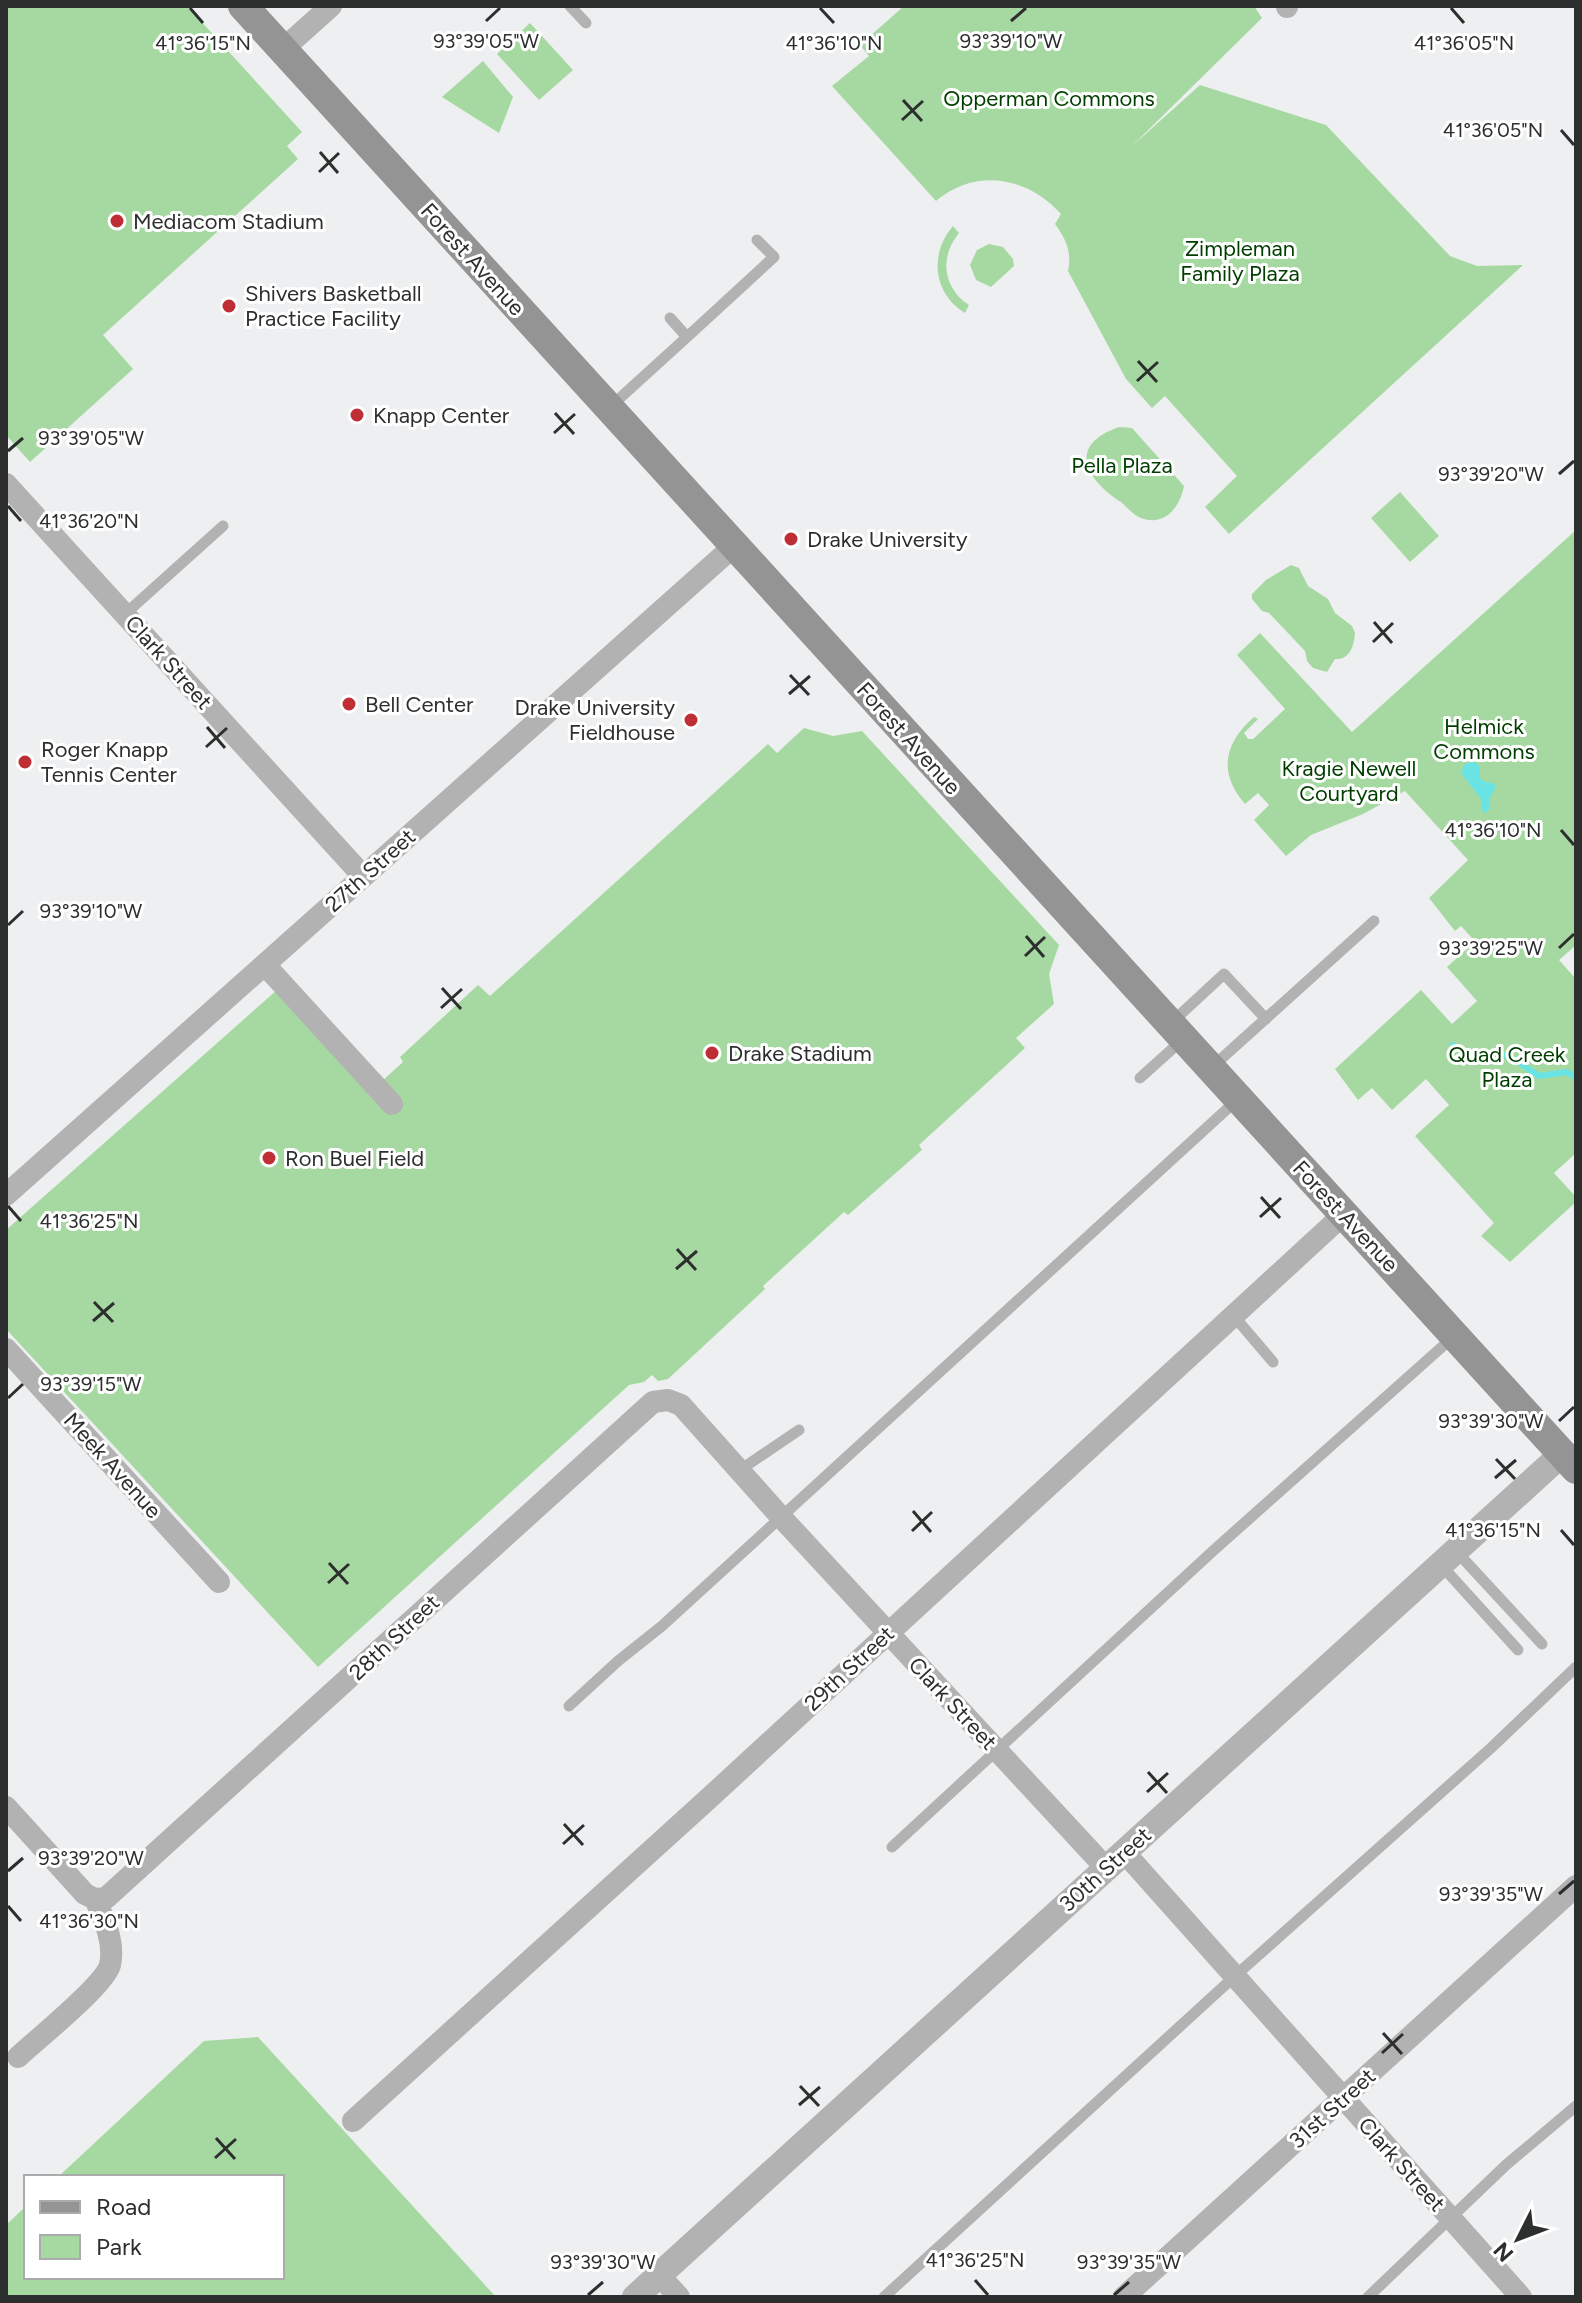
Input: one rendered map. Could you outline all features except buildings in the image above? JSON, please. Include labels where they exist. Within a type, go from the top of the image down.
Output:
[{"type":"main road","name":"Forest Avenue","points":[[243,6],[1177,1032],[1455,1335],[1571,1455]]},
{"type":"street","points":[[282,50],[331,6]]},
{"type":"street","name":"Clark Street","points":[[6,484],[363,876]]},
{"type":"street","name":"27th Street","points":[[6,1195],[734,546]]},
{"type":"street","points":[[265,965],[392,1104]]},
{"type":"street","name":"29th Street","points":[[353,2121],[1344,1214]]},
{"type":"street","name":"Meek Avenue","points":[[6,1349],[219,1582]]},
{"type":"street","name":"Clark Street","points":[[668,1400],[681,1405],[996,1750],[1235,1976],[1521,2297]]},
{"type":"street","name":"28th Street","points":[[95,1899],[106,1898],[124,1884],[653,1402],[668,1400]]},
{"type":"street","name":"30th Street","points":[[635,2297],[1448,1558],[1571,1455]]},
{"type":"street","points":[[6,1807],[85,1894],[95,1899],[110,1943],[110,1966],[98,1984],[18,2057]]},
{"type":"street","name":"31st Street","points":[[1124,2297],[1576,1886]]},
{"type":"street","points":[[659,2275],[679,2297]]},
{"type":"lane","points":[[570,6],[586,23]]},
{"type":"lane","points":[[609,408],[774,257],[757,240]]},
{"type":"lane","points":[[670,318],[687,337]]},
{"type":"lane","points":[[125,614],[223,526]]},
{"type":"lane","points":[[1211,1069],[1374,921]]},
{"type":"lane","points":[[1140,1078],[1224,974],[1266,1019]]},
{"type":"lane","points":[[569,1706],[662,1626],[1239,1099]]},
{"type":"lane","points":[[1233,1315],[1273,1362]]},
{"type":"lane","points":[[892,1847],[1214,1550],[1455,1335]]},
{"type":"lane","points":[[740,1470],[799,1430]]},
{"type":"lane","points":[[1448,1558],[1542,1644]]},
{"type":"lane","points":[[1448,1558],[1518,1650]]},
{"type":"lane","points":[[884,2297],[1235,1976],[1491,1748],[1576,1667]]},
{"type":"lane","points":[[1368,2297],[1506,2165],[1576,2106]]},
{"type":"green space","name":"Mediacom Stadium","points":[[6,6],[187,6],[302,132],[287,146],[298,159],[103,335],[133,369],[30,462],[6,435]]},
{"type":"green space","name":"Zimpleman Family Plaza","points":[[904,6],[1254,6],[1262,18],[1131,147],[1200,85],[1326,125],[1450,256],[1477,266],[1523,265],[1229,534],[1205,507],[1237,476],[1165,396],[1152,408],[1126,379],[1068,271],[1067,246],[1055,224],[1061,214],[1033,192],[1001,181],[968,183],[936,201],[832,86],[869,56],[860,45]]},
{"type":"green space","points":[[530,23],[573,70],[539,100],[497,54]]},
{"type":"green space","points":[[483,61],[513,97],[499,133],[442,97]]},
{"type":"green space","points":[[953,226],[959,233],[948,252],[947,272],[954,290],[969,305],[965,313],[946,295],[938,272],[940,249]]},
{"type":"green space","points":[[989,244],[1003,247],[1013,259],[1014,266],[991,287],[976,280],[970,265],[977,250]]},
{"type":"green space","name":"Pella Plaza","points":[[1119,427],[1132,428],[1184,486],[1175,508],[1164,517],[1150,520],[1138,517],[1108,493],[1091,473],[1087,453],[1092,443]]},
{"type":"green space","points":[[1400,492],[1439,536],[1410,562],[1371,518]]},
{"type":"green space","points":[[1576,530],[1576,945],[1559,960],[1576,979],[1576,1153],[1554,1173],[1576,1197],[1576,1202],[1510,1262],[1481,1236],[1494,1223],[1415,1136],[1449,1105],[1426,1079],[1392,1110],[1372,1088],[1358,1100],[1335,1069],[1421,990],[1452,1024],[1477,1001],[1447,967],[1469,947],[1473,939],[1461,926],[1455,931],[1429,898],[1468,860],[1405,791],[1363,814],[1311,835],[1286,856],[1254,820],[1269,805],[1258,793],[1245,804],[1236,792],[1228,769],[1231,747],[1244,727],[1254,717],[1258,719],[1244,733],[1248,739],[1253,739],[1285,709],[1237,655],[1260,633],[1352,732]]},
{"type":"green space","points":[[1291,565],[1299,568],[1308,586],[1328,599],[1335,613],[1352,626],[1355,633],[1350,651],[1344,657],[1335,659],[1327,672],[1313,668],[1307,661],[1305,651],[1252,599],[1252,594],[1266,580]]},
{"type":"green space","points":[[804,728],[833,736],[862,731],[1059,945],[1049,974],[1054,1004],[1016,1038],[1025,1048],[919,1145],[922,1150],[848,1215],[844,1212],[668,1379],[658,1381],[652,1375],[644,1382],[629,1385],[318,1667],[6,1329],[6,1230],[277,990],[371,1091],[403,1062],[400,1057],[478,985],[490,996],[768,744],[777,753]]},
{"type":"green space","points":[[258,2037],[496,2297],[6,2297],[6,2225],[24,2208],[24,2279],[284,2279],[284,2175],[60,2175],[204,2041]]},
{"type":"water","points":[[1473,761],[1480,766],[1479,778],[1496,787],[1489,799],[1490,808],[1485,813],[1481,799],[1461,773],[1464,765]]},
{"type":"waterway","points":[[1453,1045],[1471,1055],[1500,1054],[1514,1059],[1539,1076],[1567,1072],[1576,1078]]},
{"type":"place","name":"Mediacom Stadium","points":[[117,221]]},
{"type":"place","name":"Shivers Basketball Practice Facility","points":[[229,306]]},
{"type":"place","name":"Knapp Center","points":[[357,415]]},
{"type":"place","name":"Drake University","points":[[791,539]]},
{"type":"place","name":"Bell Center","points":[[349,704]]},
{"type":"place","name":"Drake University Fieldhouse","points":[[691,720]]},
{"type":"place","name":"Roger Knapp Tennis Center","points":[[25,762]]},
{"type":"place","name":"Drake Stadium","points":[[712,1053]]},
{"type":"place","name":"Ron Buel Field","points":[[269,1158]]},
{"type":"park label","name":"Opperman Commons","points":[[1049,98]]},
{"type":"park label","name":"Helmick Commons","points":[[1484,738]]},
{"type":"park label","name":"Kragie Newell Courtyard","points":[[1349,780]]},
{"type":"park label","name":"Quad Creek Plaza","points":[[1507,1066]]}]
